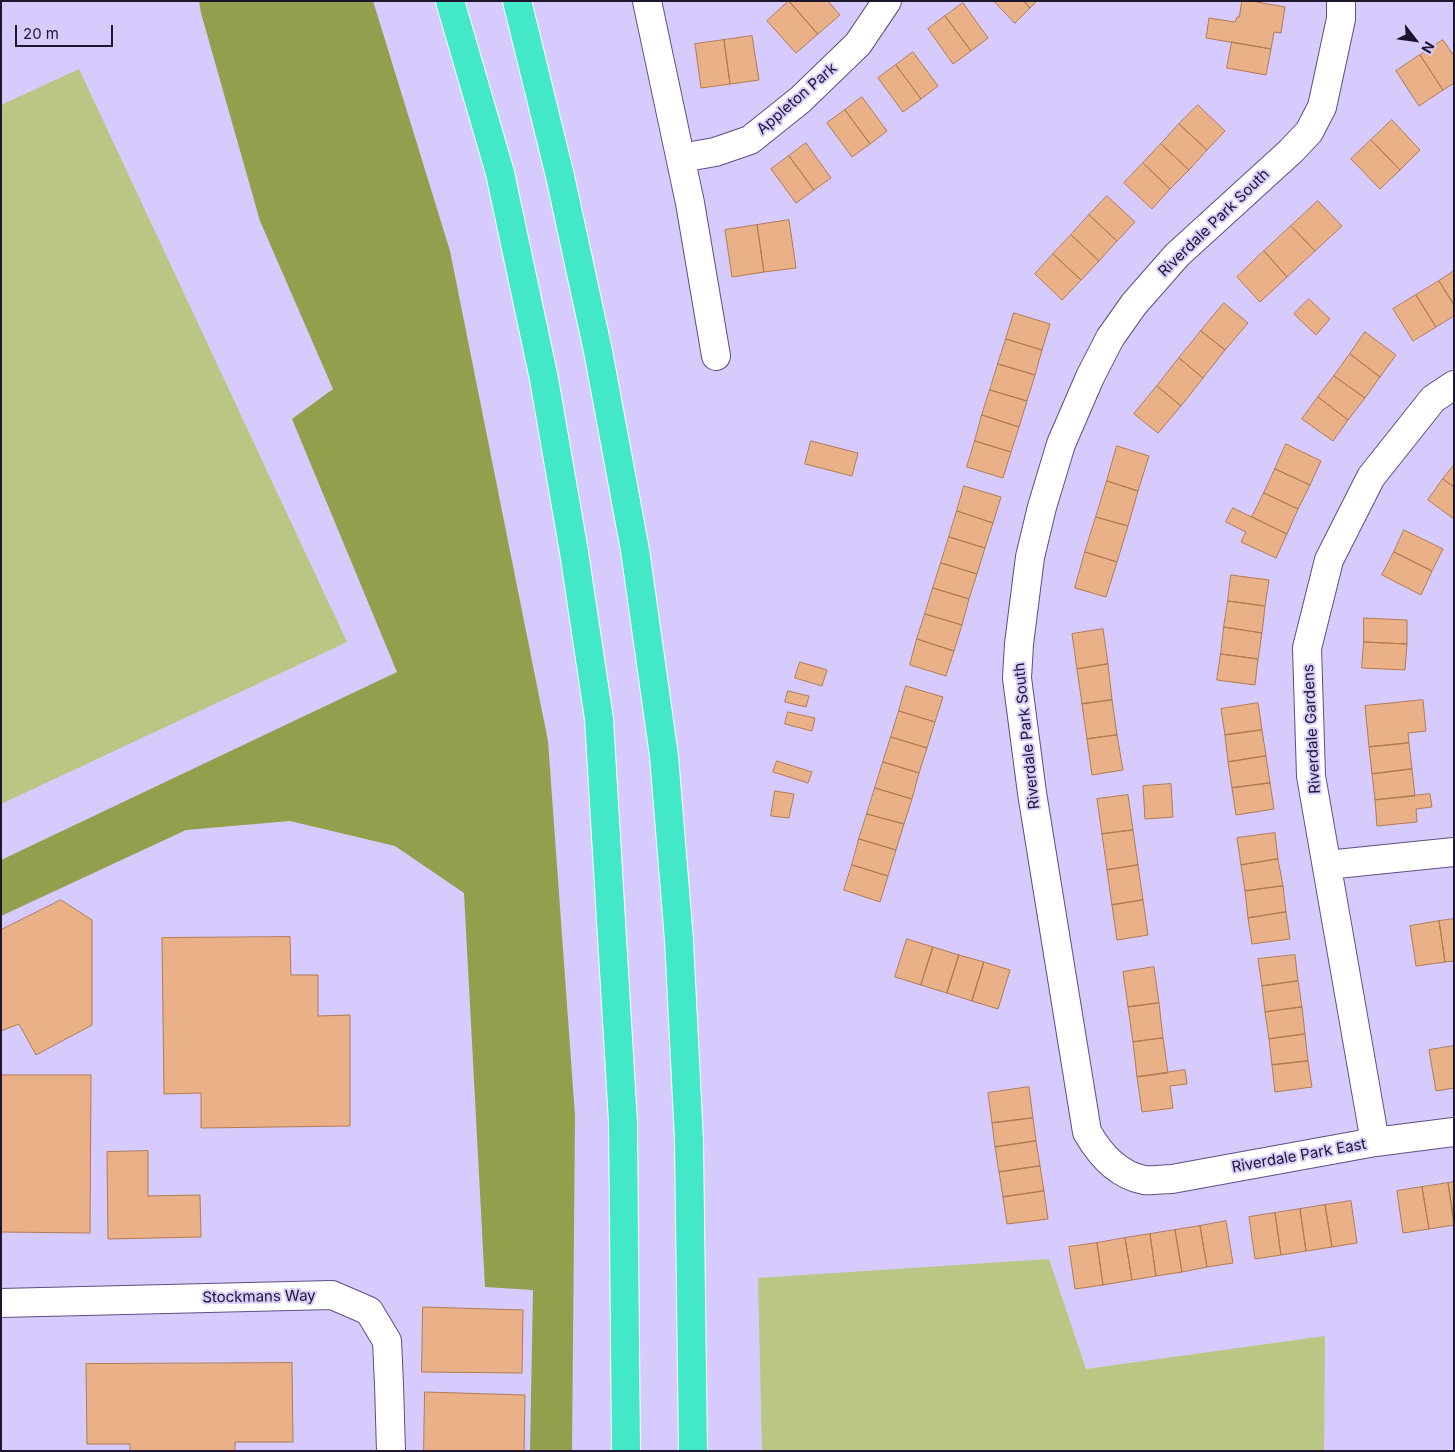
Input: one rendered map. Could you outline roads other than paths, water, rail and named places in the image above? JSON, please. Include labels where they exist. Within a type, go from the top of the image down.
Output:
[{"type":"highway","points":[[450,1],[500,173],[544,379],[574,552],[599,719],[623,1122],[626,1451]]},
{"type":"highway","points":[[517,1],[560,176],[598,351],[635,550],[664,756],[679,940],[690,1140],[693,1451]]},
{"type":"street","points":[[647,1],[690,203],[716,356]]},
{"type":"street","name":"Appleton Park","points":[[680,158],[715,152],[750,140],[800,100],[858,44],[887,1]]},
{"type":"street","name":"Riverdale Park South","points":[[1144,1180],[1124,1172],[1110,1162],[1096,1148],[1087,1132],[1032,793],[1017,678],[1018,644],[1030,557],[1042,507],[1061,444],[1090,376],[1110,338],[1134,304],[1177,255],[1310,132],[1322,107],[1342,19],[1341,1]]},
{"type":"street","name":"Riverdale Gardens","points":[[1375,1142],[1311,776],[1307,648],[1329,560],[1371,477],[1433,399],[1454,385]]},
{"type":"street","points":[[1327,865],[1454,852]]},
{"type":"street","name":"Riverdale Park East","points":[[1144,1180],[1172,1179],[1375,1142],[1454,1132]]},
{"type":"street","name":"Stockmans Way","points":[[1,1303],[332,1295],[369,1311],[386,1341],[391,1451]]}]
